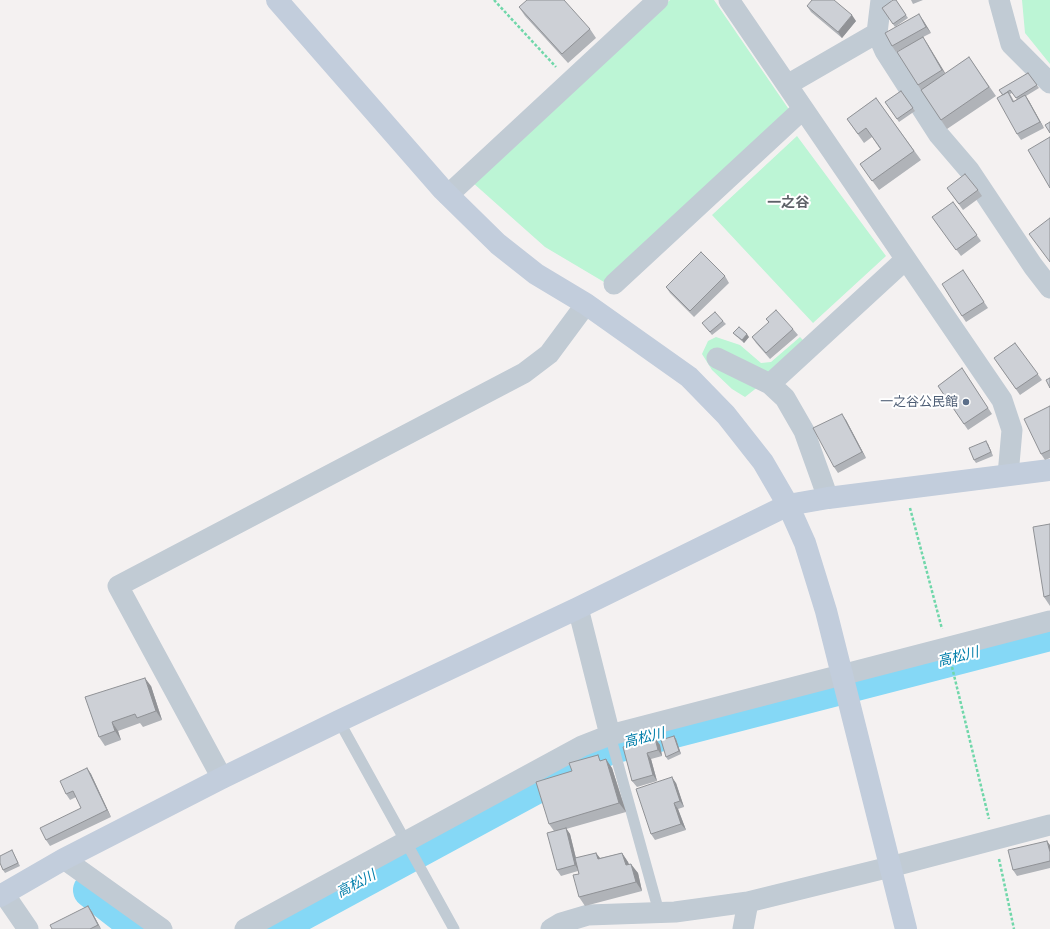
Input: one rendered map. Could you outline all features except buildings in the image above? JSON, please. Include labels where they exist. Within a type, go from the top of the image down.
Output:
[{"type":"street","points":[[277,0],[448,195],[498,244],[536,274],[586,304],[689,377],[726,415],[763,462],[788,505],[805,543],[826,611],[906,929]]},
{"type":"street","points":[[448,195],[658,0]]},
{"type":"street","points":[[730,0],[1002,400],[1012,430],[1008,475]]},
{"type":"street","points":[[881,0],[877,33],[885,51],[938,135],[969,170],[1033,266],[1050,288]]},
{"type":"street","points":[[999,0],[1012,44],[1050,83]]},
{"type":"street","points":[[787,85],[877,33]]},
{"type":"street","points":[[614,284],[803,109]]},
{"type":"street","points":[[770,384],[906,259]]},
{"type":"street","points":[[222,778],[118,586],[524,373],[548,354],[586,304]]},
{"type":"street","points":[[717,358],[770,384],[785,398],[804,431],[828,498]]},
{"type":"street","points":[[28,929],[2,895],[64,859],[222,778],[578,608],[788,505],[828,498],[1050,470]]},
{"type":"street","points":[[578,608],[613,745]]},
{"type":"street","points":[[245,929],[406,843],[582,746],[613,745],[845,684],[947,649],[1050,622]]},
{"type":"street","points":[[551,929],[561,923],[588,915],[675,912],[748,902],[1050,825]]},
{"type":"street","points":[[64,859],[162,929]]},
{"type":"street","points":[[743,929],[748,902]]},
{"type":"lane","points":[[339,721],[454,929]]},
{"type":"lane","points":[[613,745],[659,912]]},
{"type":"path","points":[[494,0],[570,82]]},
{"type":"path","points":[[904,488],[947,649]]},
{"type":"path","points":[[952,668],[1014,929]]},
{"type":"green space","points":[[670,0],[714,0],[790,111],[604,282],[545,247],[472,182]]},
{"type":"green space","points":[[1022,0],[1050,0],[1050,64],[1025,33]]},
{"type":"green space","points":[[797,136],[886,256],[813,323],[712,215]]},
{"type":"green space","points":[[716,337],[740,345],[761,363],[771,362],[800,337],[807,344],[773,375],[745,397],[732,389],[712,370],[702,354],[708,341]]},
{"type":"waterway","name":"高松川","points":[[272,929],[608,747],[1050,633]]},
{"type":"waterway","name":"高松川","points":[[91,890],[141,929]]},
{"type":"place","name":"一之谷公民館","points":[[966,402]]},
{"type":"district","name":"一之谷","points":[[788,203]]}]
